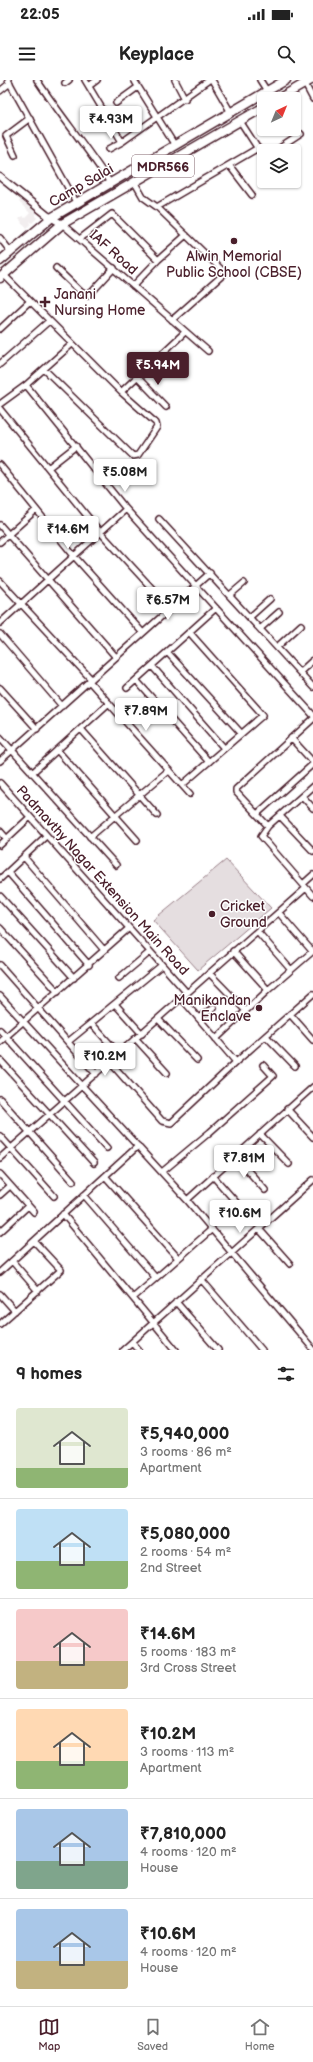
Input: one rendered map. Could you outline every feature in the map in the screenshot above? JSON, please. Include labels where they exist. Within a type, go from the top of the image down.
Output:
[{"type":"main road","name":"Camp Salai","points":[[0,261],[51,218],[76,202],[230,111],[286,80]]},
{"type":"main road","points":[[290,92],[308,82]]},
{"type":"main road","name":"Camp Salai","points":[[2,276],[62,224],[257,111]]},
{"type":"street","points":[[37,80],[54,106],[85,144],[110,182]]},
{"type":"street","points":[[85,80],[122,142]]},
{"type":"street","points":[[89,86],[97,80]]},
{"type":"street","points":[[134,80],[158,116],[174,144]]},
{"type":"street","points":[[175,80],[185,99]]},
{"type":"street","points":[[109,149],[122,142],[211,80],[230,111]]},
{"type":"street","points":[[260,80],[267,91]]},
{"type":"street","points":[[0,91],[9,82],[76,202]]},
{"type":"street","points":[[308,82],[313,100]]},
{"type":"street","points":[[116,103],[138,87]]},
{"type":"street","points":[[15,154],[6,136],[30,118]]},
{"type":"street","points":[[240,121],[257,146]]},
{"type":"street","points":[[286,144],[298,136]]},
{"type":"street","points":[[158,207],[257,149]]},
{"type":"street","points":[[229,165],[252,195]]},
{"type":"street","name":"IAF Road","points":[[0,177],[51,218],[81,238],[133,286],[208,351]]},
{"type":"street","points":[[135,183],[143,197],[158,207],[225,273],[172,320]]},
{"type":"street","points":[[81,238],[112,214],[158,260]]},
{"type":"street","points":[[133,286],[158,260],[186,235]]},
{"type":"street","points":[[0,238],[11,252]]},
{"type":"street","points":[[56,268],[80,292],[87,295],[92,292],[114,268]]},
{"type":"street","points":[[2,276],[30,301],[121,392],[157,425],[135,457],[130,454],[44,369]]},
{"type":"street","points":[[0,330],[30,301]]},
{"type":"street","points":[[0,364],[49,321]]},
{"type":"street","points":[[121,392],[185,332]]},
{"type":"street","points":[[0,404],[26,385],[72,344]]},
{"type":"street","points":[[137,377],[166,407]]},
{"type":"street","points":[[26,385],[126,509],[313,715]]},
{"type":"street","points":[[0,409],[101,533],[170,608]]},
{"type":"street","points":[[48,468],[76,446]]},
{"type":"street","points":[[0,465],[74,556],[142,632]]},
{"type":"street","points":[[0,623],[126,509]]},
{"type":"street","points":[[0,542],[36,510]]},
{"type":"street","points":[[159,519],[261,628],[313,687]]},
{"type":"street","points":[[0,525],[115,656]]},
{"type":"street","points":[[0,761],[13,751],[115,656],[210,573]]},
{"type":"street","points":[[0,580],[190,794]]},
{"type":"street","points":[[230,595],[244,583]]},
{"type":"street","points":[[250,617],[270,599]]},
{"type":"street","points":[[127,688],[168,653],[216,608]]},
{"type":"street","points":[[261,628],[279,612]]},
{"type":"street","points":[[277,647],[302,625]]},
{"type":"street","points":[[182,785],[240,733],[263,715],[190,633]]},
{"type":"street","points":[[0,634],[62,706]]},
{"type":"street","points":[[168,653],[240,733]]},
{"type":"street","points":[[300,672],[313,660]]},
{"type":"street","points":[[152,666],[224,748]]},
{"type":"street","points":[[136,680],[208,762]]},
{"type":"street","points":[[0,688],[37,729]]},
{"type":"street","points":[[32,772],[109,703]]},
{"type":"street","points":[[268,826],[236,792],[236,788],[313,719]]},
{"type":"street","points":[[81,729],[158,815]]},
{"type":"street","points":[[0,737],[116,866]]},
{"type":"street","points":[[256,814],[313,763],[291,738]]},
{"type":"street","points":[[57,750],[137,840]]},
{"type":"street","points":[[90,837],[169,770]]},
{"type":"street","name":"Padmavthy Nagar Extension Main Road","points":[[0,783],[187,993]]},
{"type":"street","points":[[313,786],[268,826],[261,838],[313,896]]},
{"type":"street","points":[[302,796],[313,808]]},
{"type":"street","points":[[280,816],[313,852]]},
{"type":"street","points":[[0,845],[30,817]]},
{"type":"street","points":[[0,831],[7,839]]},
{"type":"street","points":[[0,879],[46,836]]},
{"type":"street","points":[[24,857],[104,950]]},
{"type":"street","points":[[8,872],[89,964]]},
{"type":"street","points":[[0,1158],[182,999],[232,951],[258,932],[279,913],[313,875]]},
{"type":"street","points":[[0,896],[74,978]]},
{"type":"street","points":[[216,1039],[245,1010],[313,951],[279,913]]},
{"type":"street","points":[[0,928],[58,992]]},
{"type":"street","points":[[0,1042],[74,978],[128,928]]},
{"type":"street","points":[[258,932],[291,970]]},
{"type":"street","points":[[232,951],[268,990]]},
{"type":"street","points":[[119,978],[150,952]]},
{"type":"street","points":[[0,964],[69,1041],[96,1074]]},
{"type":"street","points":[[69,1041],[162,965]]},
{"type":"street","points":[[209,973],[245,1010]]},
{"type":"street","points":[[110,1062],[162,1121],[168,1124],[171,1123],[236,1062],[313,994]]},
{"type":"street","points":[[0,996],[187,1200],[313,1349]]},
{"type":"street","points":[[182,999],[236,1062]]},
{"type":"street","points":[[115,1004],[142,1034]]},
{"type":"street","points":[[198,1018],[214,1008]]},
{"type":"street","points":[[290,1014],[313,1040]]},
{"type":"street","points":[[158,1019],[197,1060]]},
{"type":"street","points":[[91,1023],[119,1054]]},
{"type":"street","points":[[0,1030],[106,1148]]},
{"type":"street","points":[[266,1036],[295,1066]]},
{"type":"street","points":[[136,1039],[167,1073]]},
{"type":"street","points":[[0,1060],[94,1163]]},
{"type":"street","points":[[162,1172],[273,1076],[263,1065]]},
{"type":"street","points":[[187,1200],[313,1087]]},
{"type":"street","points":[[0,1099],[73,1181]]},
{"type":"street","points":[[288,1109],[313,1137]]},
{"type":"street","points":[[260,1134],[289,1164]]},
{"type":"street","points":[[0,1136],[54,1196]]},
{"type":"street","points":[[0,1272],[138,1146]]},
{"type":"street","points":[[235,1156],[265,1190]]},
{"type":"street","points":[[0,1174],[34,1212]]},
{"type":"street","points":[[105,1176],[178,1258]]},
{"type":"street","points":[[213,1176],[243,1210]]},
{"type":"street","points":[[123,1350],[313,1180]]},
{"type":"street","points":[[308,1184],[313,1190]]},
{"type":"street","points":[[0,1195],[10,1186]]},
{"type":"street","points":[[84,1195],[155,1278]]},
{"type":"street","points":[[0,1231],[28,1206]]},
{"type":"street","points":[[63,1214],[176,1350]]},
{"type":"street","points":[[133,1298],[212,1229]]},
{"type":"street","points":[[259,1229],[290,1264]]},
{"type":"street","points":[[0,1324],[60,1270],[34,1241]]},
{"type":"street","points":[[12,1261],[38,1291]]},
{"type":"street","points":[[201,1279],[262,1350]]},
{"type":"street","points":[[0,1294],[15,1311]]},
{"type":"street","points":[[176,1302],[218,1350]]},
{"type":"street","points":[[132,1342],[139,1350]]},
{"type":"shaded area","points":[[22,198],[37,213],[35,216],[37,218],[32,223],[30,221],[31,224],[27,228],[19,219],[22,216],[25,218],[30,213],[19,202]]},
{"type":"shaded area","name":"Cricket Ground","points":[[226,860],[271,908],[198,970],[153,920]]},
{"type":"place","name":"Alwin Memorial Public School (CBSE)","points":[[234,241]]},
{"type":"place","name":"Janani Nursing Home","points":[[45,302]]},
{"type":"place","name":"Cricket Ground","points":[[212,914]]},
{"type":"place","name":"Manikandan Enclave","points":[[259,1008]]}]
